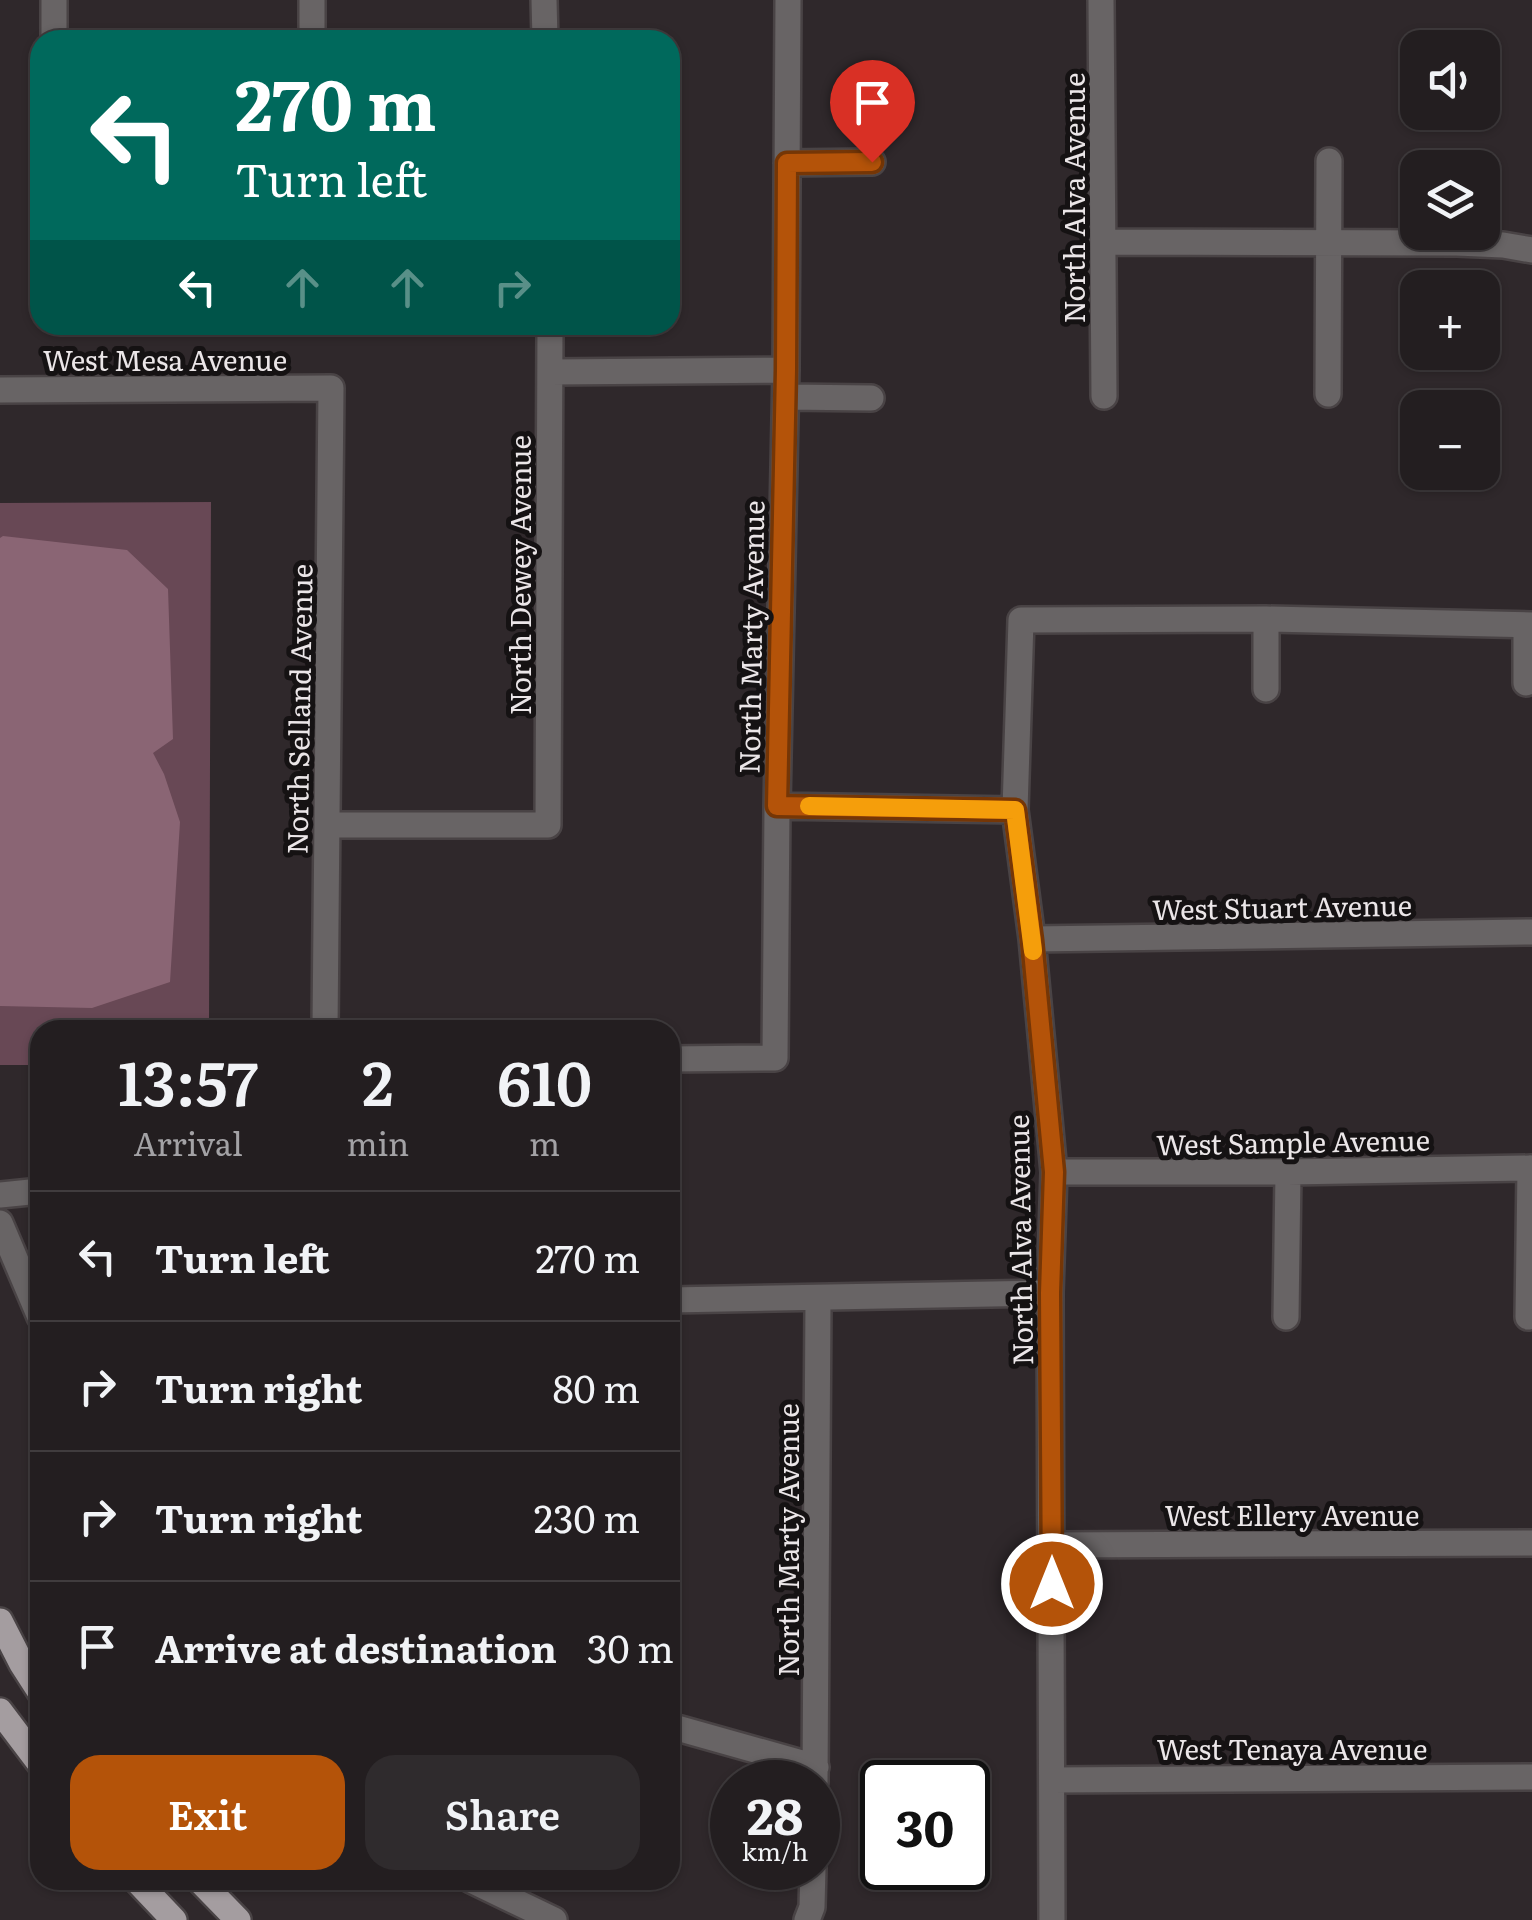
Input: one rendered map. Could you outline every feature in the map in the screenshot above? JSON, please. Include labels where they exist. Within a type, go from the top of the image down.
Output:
[{"type":"main road","points":[[0,1621],[30,1676]]},
{"type":"main road","points":[[0,1710],[30,1750]]},
{"type":"main road","points":[[146,1890],[174,1920]]},
{"type":"main road","points":[[209,1890],[238,1920]]},
{"type":"street","points":[[54,0],[54,30]]},
{"type":"street","points":[[312,0],[312,30]]},
{"type":"street","points":[[544,0],[545,30]]},
{"type":"street","name":"North Marty Avenue","points":[[680,1058],[775,1058],[788,0]]},
{"type":"street","name":"North Alva Avenue","points":[[1101,0],[1104,396]]},
{"type":"street","points":[[1328,394],[1329,160]]},
{"type":"street","points":[[787,163],[872,162]]},
{"type":"street","points":[[1105,242],[1457,243],[1532,250]]},
{"type":"street","name":"North Dewey Avenue","points":[[327,825],[548,825],[550,335]]},
{"type":"street","points":[[550,372],[786,370]]},
{"type":"street","name":"West Mesa Avenue","points":[[0,390],[331,388]]},
{"type":"street","name":"North Selland Avenue","points":[[325,1020],[331,388]]},
{"type":"street","points":[[786,397],[871,398]]},
{"type":"street","points":[[1266,690],[1266,619],[1529,625],[1526,683]]},
{"type":"street","name":"North Alva Avenue","points":[[1052,1920],[1050,1293],[1054,1172],[1015,810],[1022,620],[1266,619]]},
{"type":"street","points":[[777,806],[1015,810]]},
{"type":"street","name":"West Stuart Avenue","points":[[1032,940],[1532,932]]},
{"type":"street","points":[[1528,1316],[1531,1168]]},
{"type":"street","name":"West Sample Avenue","points":[[1054,1172],[1531,1168]]},
{"type":"street","points":[[1286,1316],[1288,1172]]},
{"type":"street","points":[[0,1195],[30,1192]]},
{"type":"street","points":[[0,1223],[30,1294]]},
{"type":"street","points":[[680,1300],[1050,1293]]},
{"type":"street","name":"North Marty Avenue","points":[[816,1760],[818,1298]]},
{"type":"street","name":"West Ellery Avenue","points":[[1052,1545],[1532,1544]]},
{"type":"street","points":[[680,1729],[771,1760]]},
{"type":"street","name":"West Tenaya Avenue","points":[[1052,1780],[1532,1777]]},
{"type":"street","points":[[492,1890],[554,1920]]},
{"type":"street","points":[[807,1920],[812,1890]]},
{"type":"shaded area","points":[[211,502],[209,1020],[30,1020],[30,1065],[0,1065],[0,503]]},
{"type":"shaded area","points":[[3,536],[127,550],[168,589],[173,739],[153,753],[180,822],[170,982],[92,1008],[0,1006]]},
{"type":"slow traffic","points":[[809,806],[1015,810],[1033,951]]},
{"type":"route","points":[[872,162],[787,163],[777,806],[1015,810],[1054,1172],[1050,1293],[1052,1584]]}]
